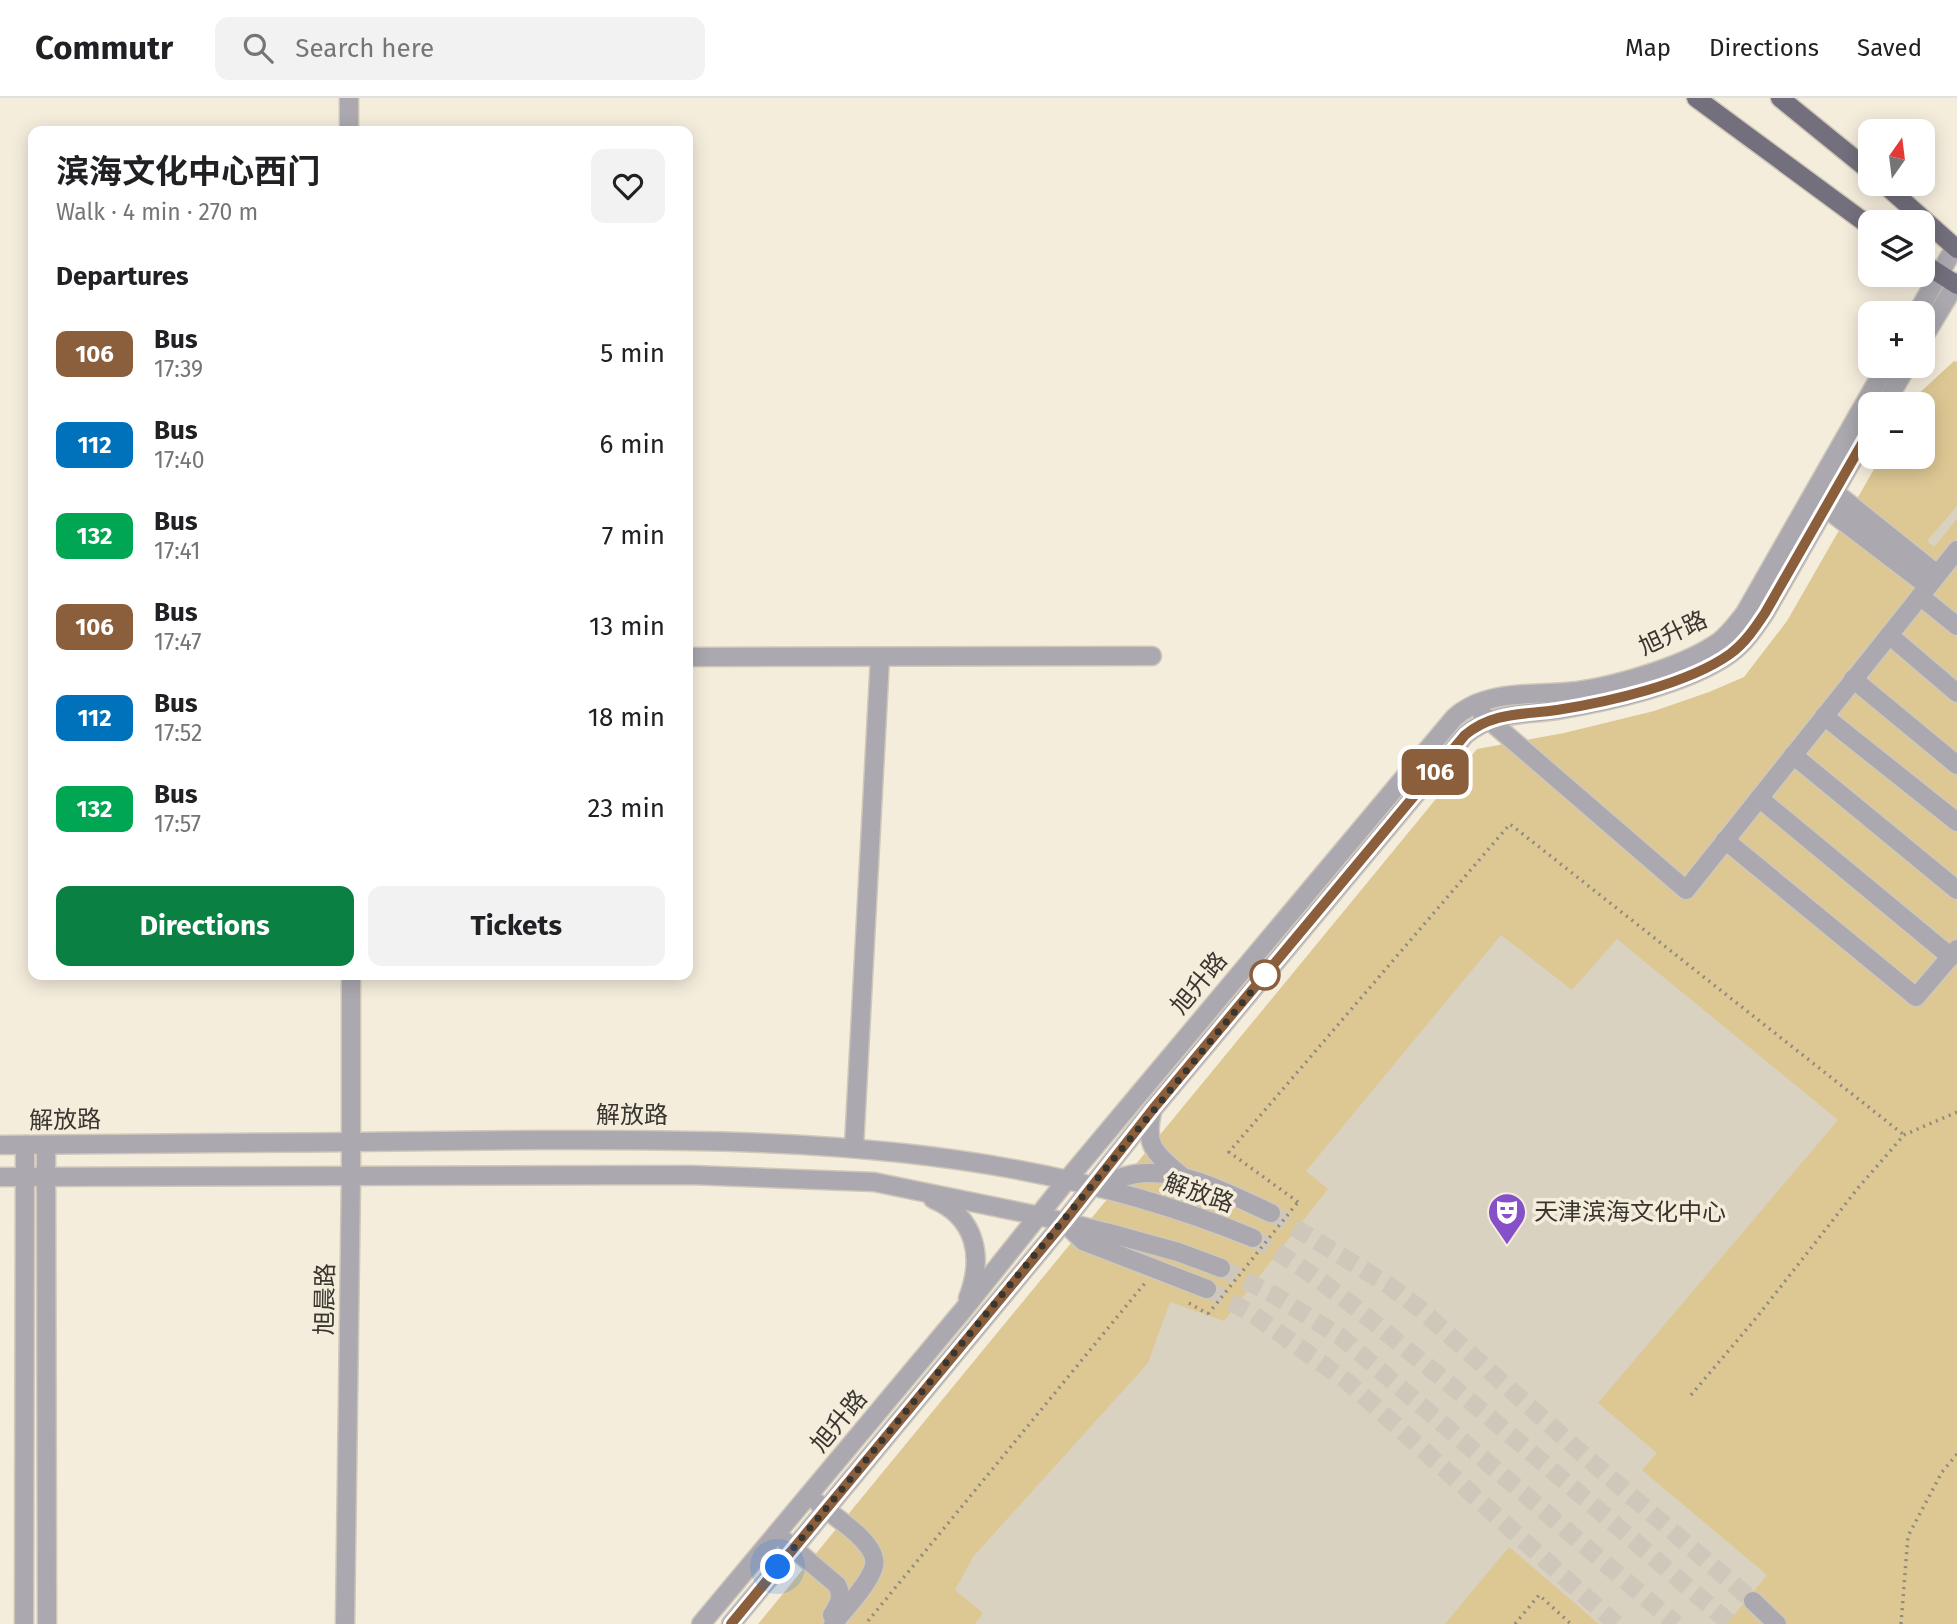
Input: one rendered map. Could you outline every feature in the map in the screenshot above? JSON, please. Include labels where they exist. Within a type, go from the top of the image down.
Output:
[{"type":"main road","points":[[1696,98],[1858,217]]},
{"type":"main road","points":[[1780,98],[1858,161]]},
{"type":"main road","points":[[1898,196],[1956,248]]},
{"type":"main road","points":[[1935,270],[1957,284]]},
{"type":"street","points":[[349,98],[349,126]]},
{"type":"street","points":[[1924,301],[1956,248]]},
{"type":"street","points":[[1935,319],[1957,284]]},
{"type":"street","points":[[1825,502],[1881,378]]},
{"type":"street","points":[[1825,502],[1858,449]]},
{"type":"street","points":[[1825,502],[1937,570],[1957,626]]},
{"type":"street","name":"旭升路","points":[[701,1624],[964,1309],[1067,1180],[1462,710],[1492,698],[1579,691],[1609,684],[1702,652],[1732,630],[1825,502]]},
{"type":"street","name":"旭升路","points":[[731,1624],[1064,1222],[1153,1109],[1465,735],[1488,719],[1558,710],[1621,697],[1686,677],[1717,662],[1746,639],[1765,613],[1825,502]]},
{"type":"street","points":[[1472,704],[1686,890],[1889,635],[1937,570]]},
{"type":"street","points":[[1889,635],[1957,693]]},
{"type":"street","points":[[693,657],[1152,656]]},
{"type":"street","points":[[853,1147],[880,657]]},
{"type":"street","points":[[1853,680],[1957,765]]},
{"type":"street","points":[[1824,716],[1957,822]]},
{"type":"street","points":[[1793,755],[1957,890]]},
{"type":"street","points":[[1725,840],[1916,997],[1954,953],[1759,799]]},
{"type":"street","name":"旭晨路","points":[[345,1624],[351,980]]},
{"type":"street","points":[[1153,1109],[1148,1129],[1149,1141],[1184,1178]]},
{"type":"street","name":"解放路","points":[[0,1145],[351,1140],[710,1140],[853,1147],[944,1157],[1067,1180],[1182,1211],[1253,1238]]},
{"type":"street","points":[[24,1624],[25,1145]]},
{"type":"street","points":[[46,1145],[47,1624]]},
{"type":"street","points":[[0,1177],[513,1174],[755,1177],[874,1182],[1040,1216],[1154,1245],[1221,1268]]},
{"type":"street","points":[[1091,1186],[1137,1174],[1184,1178],[1222,1191],[1271,1213]]},
{"type":"street","points":[[911,1189],[947,1205],[962,1219],[974,1241],[974,1282],[964,1309]]},
{"type":"street","points":[[1064,1222],[1083,1241],[1206,1289]]},
{"type":"street","points":[[809,1496],[871,1549],[874,1565],[870,1575],[833,1624]]},
{"type":"street","points":[[777,1534],[827,1574],[841,1592],[840,1601],[826,1624]]},
{"type":"street","points":[[1752,1601],[1777,1624]]},
{"type":"path","points":[[1184,1300],[1208,1314],[1298,1202],[1229,1152],[1510,824],[1904,1135]]},
{"type":"path","points":[[1691,1395],[1904,1135],[1957,1111]]},
{"type":"path","points":[[868,1621],[1148,1278]]},
{"type":"path","points":[[1901,1624],[1908,1536],[1942,1472],[1957,1454]]},
{"type":"path","points":[[1515,1624],[1539,1595],[1571,1624]]},
{"type":"shaded area","points":[[1954,361],[1957,362],[1957,1624],[758,1624],[1477,749],[1564,733],[1654,711],[1744,677],[1787,621],[1874,469],[1935,469],[1935,392],[1920,392]]},
{"type":"building","points":[[1957,506],[1957,519],[1934,547],[1927,541]]},
{"type":"building","name":"天津滨海文化中心","points":[[1501,935],[1572,990],[1617,939],[1838,1120],[1598,1403],[1657,1453],[1642,1470],[1767,1575],[1727,1624],[1599,1624],[1509,1547],[1445,1624],[975,1624],[983,1613],[955,1590],[973,1557],[1148,1363],[1170,1302],[1224,1321],[1328,1189],[1306,1171]]},
{"type":"tunnel","points":[[1271,1213],[1387,1284],[1419,1308],[1753,1601]]},
{"type":"tunnel","points":[[1253,1238],[1301,1267],[1367,1317],[1507,1432],[1731,1624]]},
{"type":"tunnel","points":[[1221,1268],[1274,1295],[1341,1337],[1676,1624]]},
{"type":"tunnel","points":[[1207,1289],[1254,1315],[1349,1383],[1616,1624]]},
{"type":"bus line","name":"106","points":[[731,1624],[1064,1222],[1153,1109],[1465,735],[1488,719],[1590,704],[1686,677],[1731,653],[1746,639],[1765,613],[1858,450]]},
{"type":"place","name":"天津滨海文化中心","points":[[1507,1246]]},
{"type":"route","points":[[778,1567],[1265,975]]}]
